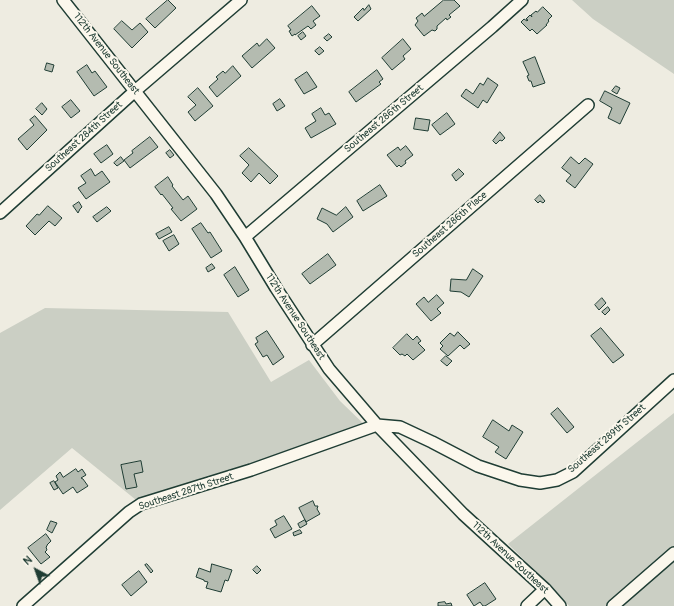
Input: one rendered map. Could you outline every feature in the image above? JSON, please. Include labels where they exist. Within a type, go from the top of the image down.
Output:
[{"type":"street","name":"112th Avenue Southeast","points":[[63,0],[216,194],[246,237],[276,288],[329,369],[376,425],[463,514],[545,589],[560,606]]},
{"type":"street","name":"Southeast 284th Street","points":[[0,213],[134,91],[241,0]]},
{"type":"street","name":"Southeast 286th Street","points":[[246,237],[522,0]]},
{"type":"street","name":"Southeast 286th Place","points":[[312,345],[588,105]]},
{"type":"street","name":"Southeast 289th Street","points":[[376,425],[400,427],[478,466],[520,480],[540,483],[556,480],[573,472],[674,380]]},
{"type":"street","name":"Southeast 287th Street","points":[[23,606],[129,512],[141,504],[251,470],[376,425]]},
{"type":"street","points":[[613,606],[674,553]]},
{"type":"street","points":[[527,606],[545,589]]},
{"type":"shaded area","points":[[572,0],[674,0],[674,74],[593,19]]},
{"type":"shaded area","points":[[45,308],[228,312],[271,382],[309,360],[340,401],[368,428],[141,504],[72,448],[0,510],[0,333]]},
{"type":"shaded area","points":[[674,413],[674,606],[569,606],[553,588],[508,544]]},
{"type":"building","points":[[168,0],[176,8],[155,28],[146,19]]},
{"type":"building","points":[[444,0],[454,0],[460,6],[449,15],[451,17],[447,20],[446,18],[437,26],[435,31],[432,30],[424,36],[415,25],[418,21],[416,18],[422,13],[424,16]]},
{"type":"building","points":[[369,5],[371,9],[358,21],[354,17],[363,8],[364,10]]},
{"type":"building","points":[[312,6],[320,16],[313,21],[316,25],[311,29],[308,26],[292,36],[289,31],[291,30],[288,26]]},
{"type":"building","points":[[543,7],[552,16],[548,20],[547,25],[537,34],[532,29],[530,31],[521,22],[524,19],[527,21],[528,20],[526,19],[530,15],[532,17],[531,15]]},
{"type":"building","points":[[122,21],[132,30],[140,23],[148,32],[132,48],[114,29]]},
{"type":"building","points":[[303,32],[306,36],[301,40],[298,36]]},
{"type":"building","points":[[329,34],[332,37],[327,41],[324,38]]},
{"type":"building","points":[[267,39],[275,48],[252,68],[242,56],[257,43],[259,46]]},
{"type":"building","points":[[403,39],[411,49],[403,56],[405,59],[392,70],[382,58]]},
{"type":"building","points":[[320,47],[324,51],[319,55],[315,51]]},
{"type":"building","points":[[535,57],[545,83],[533,87],[527,76],[529,75],[523,62]]},
{"type":"building","points":[[47,63],[54,65],[52,72],[45,70]]},
{"type":"building","points":[[87,65],[92,73],[95,71],[107,87],[94,96],[77,72]]},
{"type":"building","points":[[233,66],[241,76],[217,97],[209,87],[218,79],[216,77],[223,71],[225,73]]},
{"type":"building","points":[[377,70],[383,79],[379,82],[381,84],[356,102],[349,92]]},
{"type":"building","points":[[307,72],[317,87],[304,94],[295,80]]},
{"type":"building","points":[[488,78],[498,85],[487,103],[483,100],[478,108],[461,96],[466,89],[473,94],[480,83],[483,85]]},
{"type":"building","points":[[616,86],[620,88],[617,94],[612,91]]},
{"type":"building","points":[[198,88],[213,106],[195,121],[188,112],[196,105],[188,97]]},
{"type":"building","points":[[605,91],[630,103],[620,124],[608,118],[612,108],[600,101]]},
{"type":"building","points":[[280,99],[285,106],[277,111],[273,104]]},
{"type":"building","points":[[71,100],[80,111],[71,118],[62,107]]},
{"type":"building","points":[[42,103],[47,109],[42,115],[36,109]]},
{"type":"building","points":[[321,108],[325,115],[329,113],[336,124],[311,138],[305,128],[316,121],[312,114]]},
{"type":"building","points":[[447,113],[455,124],[440,135],[432,125]]},
{"type":"building","points":[[35,116],[47,130],[27,150],[18,139],[34,125],[30,120]]},
{"type":"building","points":[[416,118],[430,120],[428,131],[414,129]]},
{"type":"building","points":[[500,132],[505,138],[496,144],[493,141]]},
{"type":"building","points":[[150,137],[158,147],[130,168],[124,160],[133,153],[132,151]]},
{"type":"building","points":[[107,145],[113,154],[101,163],[94,154]]},
{"type":"building","points":[[406,146],[413,155],[405,161],[406,163],[401,167],[399,165],[397,167],[387,155],[398,147],[400,150]]},
{"type":"building","points":[[249,148],[278,176],[270,184],[259,173],[251,182],[242,173],[249,165],[240,156]]},
{"type":"building","points":[[170,150],[174,155],[170,158],[166,153]]},
{"type":"building","points":[[121,157],[124,161],[117,166],[114,163]]},
{"type":"building","points":[[571,157],[579,164],[585,158],[593,164],[575,188],[566,181],[571,175],[562,168]]},
{"type":"building","points":[[91,169],[95,176],[102,171],[110,182],[86,199],[78,188],[86,183],[81,176]]},
{"type":"building","points":[[459,169],[464,174],[456,181],[452,175]]},
{"type":"building","points":[[168,177],[173,185],[172,186],[183,200],[188,196],[197,209],[181,221],[171,209],[173,208],[155,187]]},
{"type":"building","points":[[380,185],[387,196],[363,211],[357,201]]},
{"type":"building","points":[[540,195],[545,201],[543,203],[540,201],[538,203],[535,200]]},
{"type":"building","points":[[79,202],[82,207],[78,213],[73,206]]},
{"type":"building","points":[[48,206],[62,218],[55,226],[49,221],[35,235],[26,226],[37,214],[39,215]]},
{"type":"building","points":[[107,207],[111,211],[97,222],[93,217]]},
{"type":"building","points":[[346,207],[353,217],[333,232],[327,224],[317,219],[322,208],[336,215]]},
{"type":"building","points":[[201,223],[208,233],[210,232],[222,251],[211,258],[192,229]]},
{"type":"building","points":[[169,227],[172,232],[159,239],[156,234]]},
{"type":"building","points":[[174,235],[179,244],[169,251],[163,241]]},
{"type":"building","points":[[328,254],[336,265],[310,284],[302,274]]},
{"type":"building","points":[[212,264],[215,268],[208,272],[206,268]]},
{"type":"building","points":[[235,267],[249,290],[238,297],[224,275]]},
{"type":"building","points":[[473,269],[483,276],[469,297],[461,292],[450,291],[451,279],[466,280]]},
{"type":"building","points":[[437,295],[444,303],[437,309],[441,313],[431,321],[416,304],[424,297],[428,302]]},
{"type":"building","points":[[602,298],[606,303],[599,310],[595,305]]},
{"type":"building","points":[[608,307],[610,310],[605,315],[602,312]]},
{"type":"building","points":[[601,328],[624,355],[613,363],[591,336]]},
{"type":"building","points":[[267,331],[284,357],[273,365],[267,355],[263,357],[255,344],[258,342],[256,338]]},
{"type":"building","points":[[458,332],[470,344],[464,349],[460,345],[448,356],[440,349],[443,346],[440,343],[450,333],[454,336]]},
{"type":"building","points":[[407,334],[413,340],[417,336],[421,341],[418,343],[425,350],[413,360],[407,354],[405,356],[402,354],[400,355],[393,348]]},
{"type":"building","points":[[446,356],[452,361],[447,366],[441,361]]},
{"type":"building","points":[[558,408],[574,427],[567,433],[551,414]]},
{"type":"building","points":[[493,420],[509,431],[512,425],[523,432],[506,459],[495,452],[499,447],[483,437]]},
{"type":"building","points":[[141,461],[143,472],[134,474],[137,487],[126,489],[121,465]]},
{"type":"building","points":[[76,469],[78,472],[82,469],[86,475],[81,478],[88,486],[77,493],[73,487],[63,494],[55,482],[58,480],[56,476],[60,472],[63,477]]},
{"type":"building","points":[[54,481],[58,488],[54,490],[50,483]]},
{"type":"building","points":[[313,501],[315,506],[318,506],[317,509],[320,514],[306,522],[299,508]]},
{"type":"building","points":[[284,516],[292,529],[275,538],[270,529],[277,525],[275,521]]},
{"type":"building","points":[[305,520],[307,524],[300,528],[298,524]]},
{"type":"building","points":[[51,521],[57,523],[52,533],[47,530]]},
{"type":"building","points":[[300,530],[302,533],[294,536],[293,533]]},
{"type":"building","points":[[46,534],[51,541],[47,545],[47,550],[45,552],[50,557],[41,564],[28,548]]},
{"type":"building","points":[[147,564],[153,571],[151,573],[145,565]]},
{"type":"building","points":[[212,564],[232,570],[228,581],[225,580],[221,592],[206,588],[208,582],[196,577],[199,568],[210,572]]},
{"type":"building","points":[[257,566],[261,570],[257,574],[253,570]]},
{"type":"building","points":[[139,571],[147,582],[131,596],[122,585]]},
{"type":"building","points":[[485,583],[496,599],[485,606],[483,606],[480,602],[474,606],[467,595]]},
{"type":"building","points":[[445,602],[446,604],[451,603],[452,606],[438,606],[438,603]]}]
